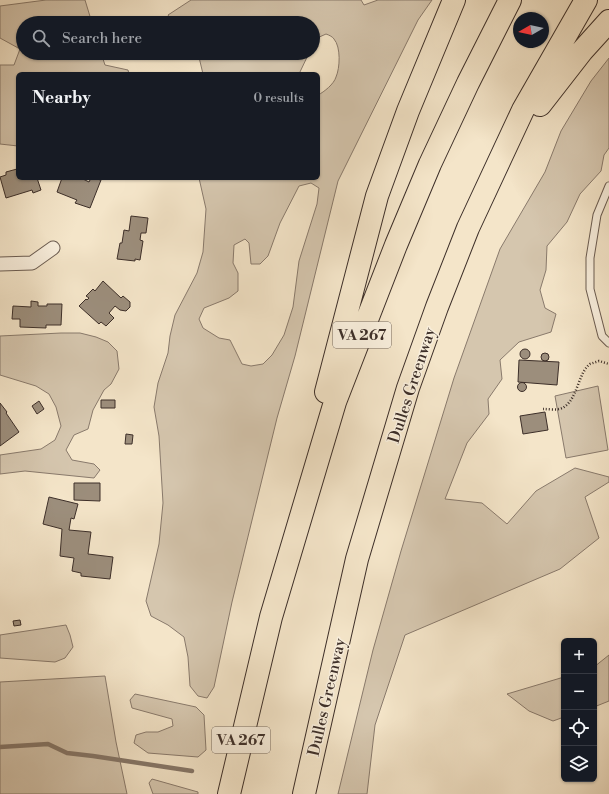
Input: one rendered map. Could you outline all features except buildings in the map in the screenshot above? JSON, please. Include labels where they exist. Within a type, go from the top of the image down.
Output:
[{"type":"highway","points":[[254,686],[279,555],[324,401],[377,196],[408,111],[454,0]]},
{"type":"highway","name":"VA 267","points":[[229,794],[273,610],[335,402],[396,245],[430,164],[468,83],[510,0]]},
{"type":"highway","name":"Dulles Greenway","points":[[304,794],[357,559],[408,388],[437,307],[468,228],[523,110],[586,0]]},
{"type":"highway","points":[[488,187],[540,105],[582,51],[609,21]]},
{"type":"street","points":[[0,264],[32,262],[53,248]]},
{"type":"lane","points":[[609,186],[597,215],[590,258],[590,289],[602,336],[609,343]]},
{"type":"path","points":[[542,409],[556,410],[564,407],[573,396],[590,364],[599,361],[609,364]]},
{"type":"shaded area","points":[[46,0],[85,0],[90,16],[16,16],[16,47],[0,38],[0,6]]},
{"type":"shaded area","points":[[191,0],[361,0],[364,5],[378,0],[432,0],[418,20],[338,181],[295,356],[277,418],[232,602],[214,687],[207,698],[198,696],[190,686],[188,657],[184,637],[168,625],[151,616],[146,601],[159,544],[163,503],[159,436],[154,407],[158,383],[168,353],[175,315],[197,273],[203,252],[206,209],[199,180],[320,180],[320,94],[335,80],[338,68],[339,52],[336,43],[330,35],[326,34],[320,37],[320,16],[169,16]],"holes":[[[311,183],[319,188],[317,204],[299,261],[293,307],[284,335],[272,355],[263,364],[251,366],[242,364],[230,340],[219,338],[203,328],[199,319],[204,308],[229,298],[238,291],[238,273],[233,263],[234,245],[245,239],[249,243],[251,264],[260,264],[268,256],[280,223],[299,186]]]},
{"type":"shaded area","points":[[609,58],[609,148],[604,155],[601,171],[580,194],[567,222],[547,246],[546,270],[540,290],[545,308],[556,314],[551,332],[519,342],[500,360],[502,379],[488,399],[489,414],[467,443],[445,499],[482,503],[507,524],[536,491],[575,468],[609,477],[609,482],[585,497],[599,538],[560,569],[405,635],[375,725],[367,794],[338,794],[373,650],[401,551],[454,378],[500,249],[545,172],[561,131],[591,81]]},
{"type":"shaded area","points":[[16,60],[103,60],[105,65],[128,70],[128,72],[16,72],[16,146],[0,144],[0,65],[14,65]]},
{"type":"shaded area","points":[[200,60],[306,60],[300,72],[203,72]]},
{"type":"shaded area","points":[[80,333],[96,337],[108,342],[117,351],[119,369],[111,384],[104,390],[93,410],[88,429],[74,435],[66,450],[72,460],[94,464],[100,470],[94,478],[25,471],[0,474],[0,455],[41,449],[55,440],[61,426],[56,407],[49,394],[36,386],[0,375],[0,336]]},
{"type":"shaded area","points":[[598,386],[608,450],[566,458],[555,396]]},
{"type":"shaded area","points":[[66,625],[73,647],[65,658],[55,662],[0,658],[0,635]]},
{"type":"shaded area","points":[[609,655],[609,701],[597,706],[597,674],[597,665]]},
{"type":"shaded area","points":[[105,676],[116,742],[127,794],[0,794],[0,682]]},
{"type":"shaded area","points":[[561,678],[561,718],[553,721],[529,711],[507,694]]},
{"type":"shaded area","points":[[135,694],[196,707],[204,715],[206,750],[198,757],[148,753],[134,743],[136,735],[146,732],[158,732],[173,726],[172,719],[132,708],[130,700]]},
{"type":"shaded area","points":[[152,779],[198,792],[198,794],[153,794],[149,783]]},
{"type":"waterway","points":[[0,747],[48,744],[67,753],[192,771]]}]
